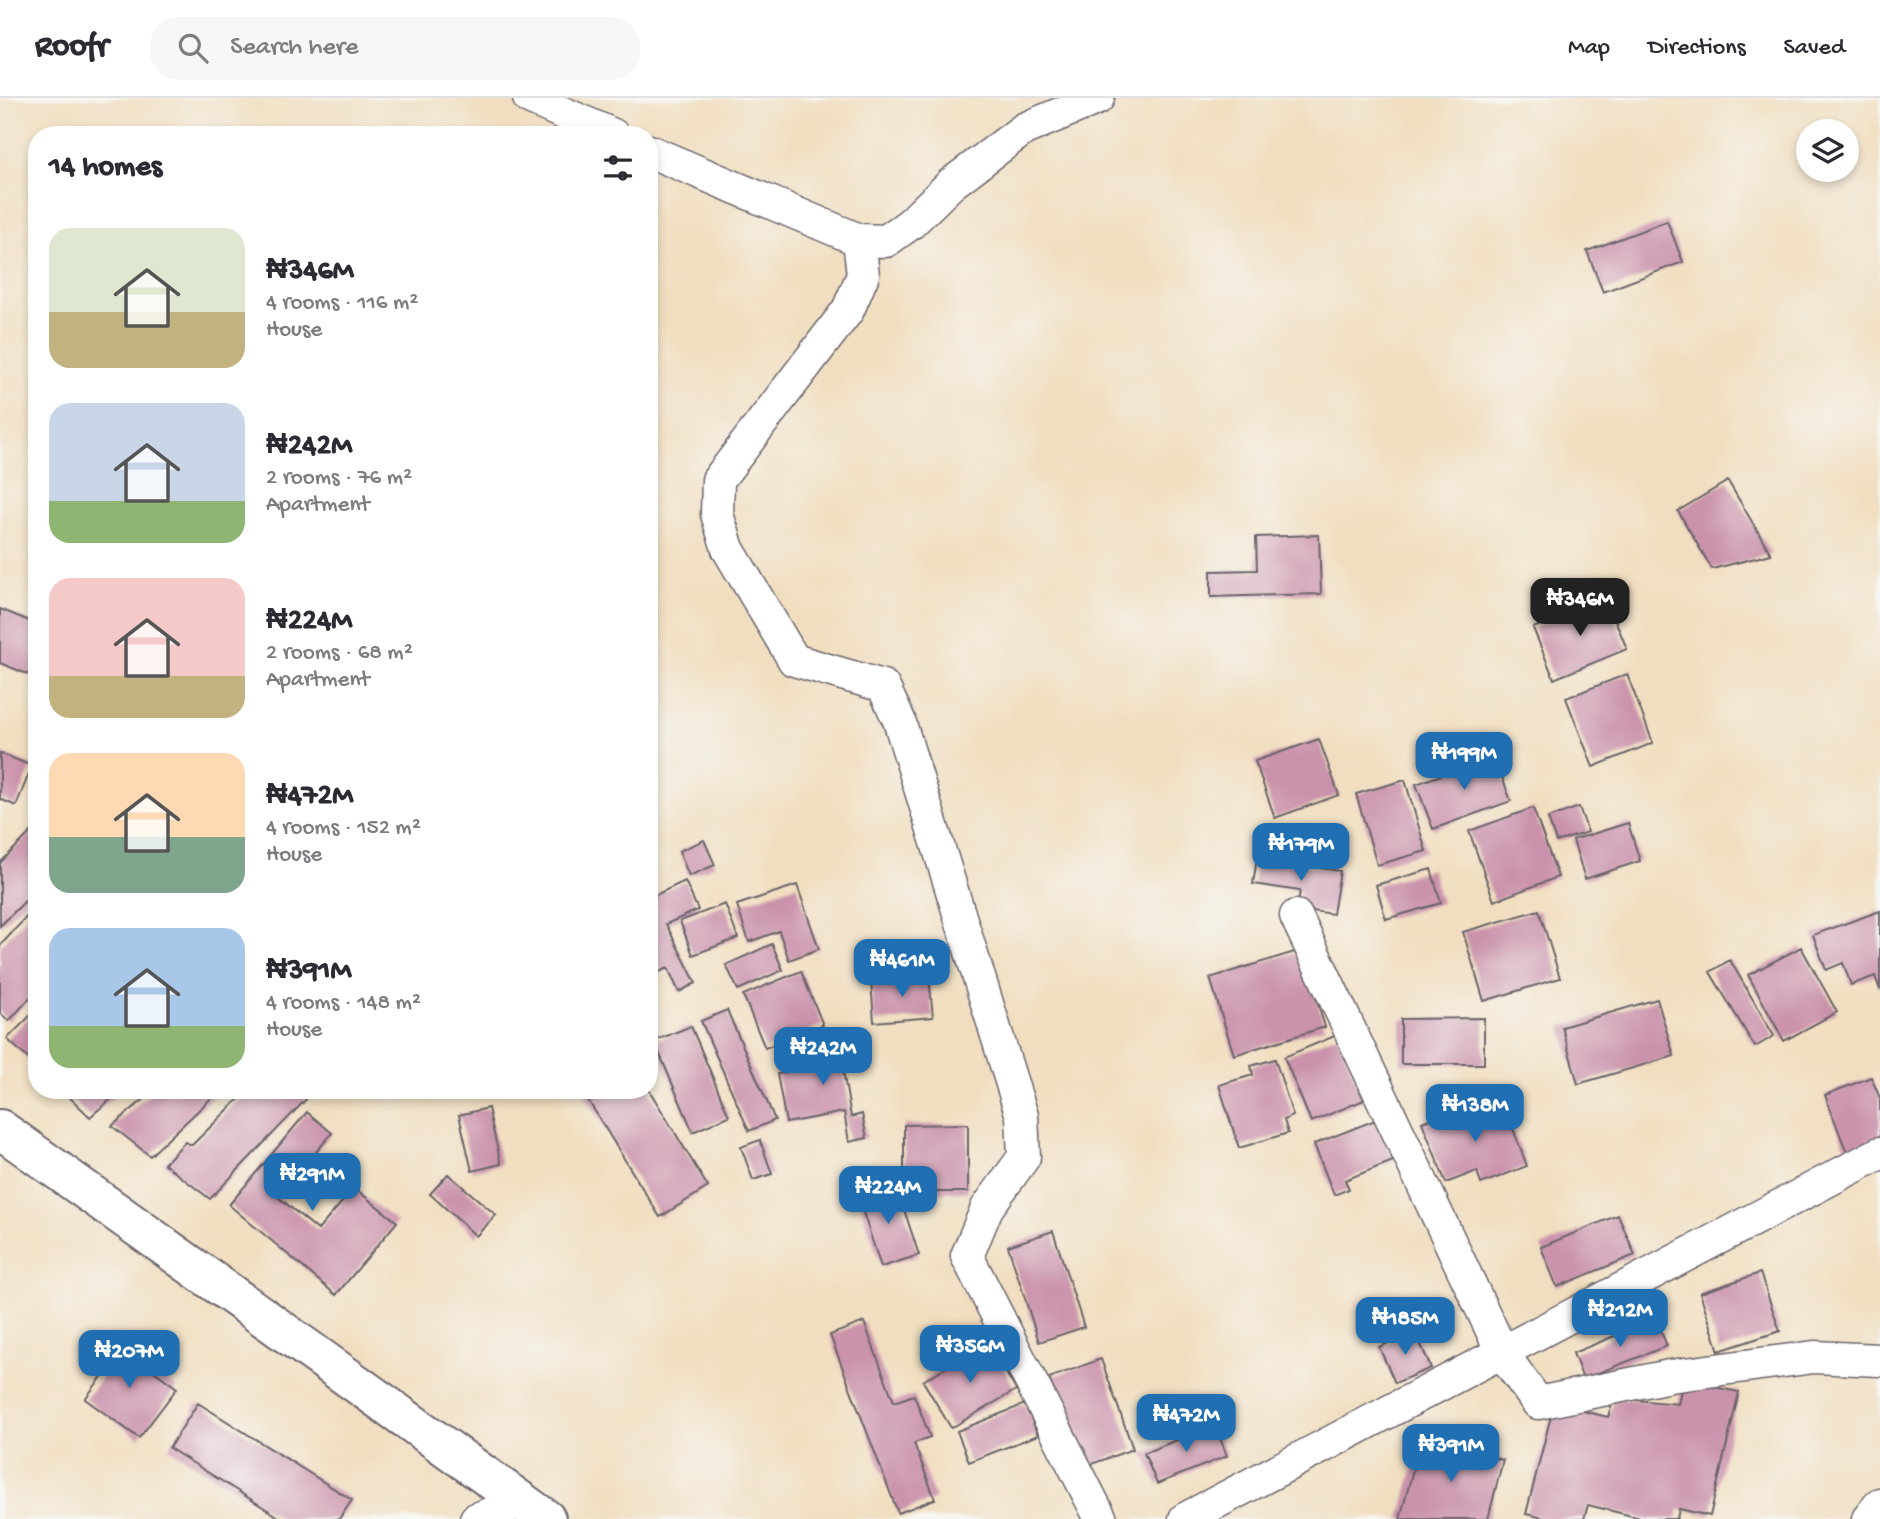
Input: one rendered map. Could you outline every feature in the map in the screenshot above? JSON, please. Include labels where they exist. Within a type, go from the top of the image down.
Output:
[{"type":"main road","points":[[0,1129],[533,1511]]},
{"type":"street","points":[[529,98],[587,126]]},
{"type":"street","points":[[658,155],[859,240],[886,241],[910,225],[951,184],[1024,129],[1098,98]]},
{"type":"street","points":[[859,240],[863,275],[848,310],[718,480],[717,514],[728,549],[794,660],[883,687],[899,720],[1022,1116],[1024,1157],[987,1208],[967,1256],[1101,1519]]},
{"type":"street","points":[[1296,916],[1503,1354],[1538,1403],[1670,1376],[1814,1357],[1880,1360]]},
{"type":"street","points":[[1185,1519],[1503,1354],[1880,1153]]},
{"type":"street","points":[[1868,1519],[1880,1504]]},
{"type":"street","points":[[476,1519],[533,1511]]},
{"type":"building","points":[[1667,221],[1683,262],[1603,292],[1587,251]]},
{"type":"building","points":[[1728,481],[1771,554],[1712,569],[1678,511]]},
{"type":"building","points":[[1319,535],[1321,594],[1211,597],[1211,571],[1257,570],[1256,537]]},
{"type":"building","points":[[1606,598],[1627,649],[1554,679],[1533,628]]},
{"type":"building","points":[[0,609],[28,620],[28,674],[0,663]]},
{"type":"building","points":[[1627,674],[1653,743],[1593,767],[1566,698]]},
{"type":"building","points":[[1319,739],[1339,795],[1275,818],[1255,761]]},
{"type":"building","points":[[0,753],[28,764],[28,776],[16,806],[0,799]]},
{"type":"building","points":[[1494,756],[1511,801],[1433,829],[1416,784]]},
{"type":"building","points":[[1405,780],[1426,851],[1377,865],[1356,794]]},
{"type":"building","points":[[1579,807],[1588,832],[1556,842],[1548,818]]},
{"type":"building","points":[[1533,808],[1558,877],[1494,901],[1469,831]]},
{"type":"building","points":[[1628,823],[1640,861],[1585,879],[1573,840]]},
{"type":"building","points":[[28,835],[28,898],[0,926],[0,863]]},
{"type":"building","points":[[704,840],[715,865],[689,876],[679,851]]},
{"type":"building","points":[[1257,858],[1340,871],[1333,914],[1297,909],[1300,891],[1253,884]]},
{"type":"building","points":[[1431,869],[1441,903],[1386,919],[1376,885]]},
{"type":"building","points":[[685,881],[698,910],[666,924],[696,983],[679,992],[668,968],[658,973],[658,894]]},
{"type":"building","points":[[797,885],[819,949],[789,960],[779,931],[749,942],[737,905]]},
{"type":"building","points":[[725,904],[738,938],[693,955],[680,921]]},
{"type":"building","points":[[1539,910],[1560,978],[1484,1001],[1463,932]]},
{"type":"building","points":[[1880,911],[1880,990],[1875,976],[1851,985],[1843,963],[1826,970],[1813,935]]},
{"type":"building","points":[[28,915],[28,1000],[9,1021],[0,1013],[0,946]]},
{"type":"building","points":[[772,944],[783,970],[738,990],[726,965]]},
{"type":"building","points":[[1801,947],[1837,1012],[1784,1041],[1748,975]]},
{"type":"building","points":[[1301,950],[1325,1027],[1234,1055],[1210,978]]},
{"type":"building","points":[[896,954],[926,959],[924,972],[894,968]]},
{"type":"building","points":[[1730,960],[1774,1036],[1755,1047],[1710,972]]},
{"type":"building","points":[[801,971],[823,1025],[765,1048],[743,995]]},
{"type":"building","points":[[929,976],[933,1017],[874,1022],[871,980]]},
{"type":"building","points":[[1657,999],[1674,1056],[1578,1084],[1562,1027]]},
{"type":"building","points":[[727,1010],[775,1120],[749,1131],[701,1021]]},
{"type":"building","points":[[28,1018],[28,1059],[7,1039]]},
{"type":"building","points":[[1484,1018],[1484,1064],[1401,1064],[1401,1019]]},
{"type":"building","points":[[691,1026],[729,1116],[693,1132],[658,1050],[658,1039]]},
{"type":"building","points":[[1337,1035],[1364,1100],[1311,1122],[1284,1057]]},
{"type":"building","points":[[858,1037],[862,1062],[842,1065],[851,1117],[862,1114],[867,1138],[849,1142],[844,1112],[786,1123],[777,1074],[819,1066],[815,1045]]},
{"type":"building","points":[[1275,1059],[1293,1116],[1284,1120],[1288,1133],[1239,1148],[1219,1085],[1253,1075],[1251,1066]]},
{"type":"building","points":[[1871,1077],[1880,1098],[1880,1140],[1847,1153],[1825,1095]]},
{"type":"building","points":[[71,1099],[111,1099],[90,1117]]},
{"type":"building","points":[[144,1099],[210,1099],[150,1156],[112,1126]]},
{"type":"building","points":[[239,1099],[306,1099],[210,1199],[164,1164],[185,1142],[192,1145]]},
{"type":"building","points":[[587,1099],[654,1099],[708,1187],[660,1217]]},
{"type":"building","points":[[1503,1102],[1527,1166],[1481,1184],[1477,1171],[1446,1183],[1422,1122],[1459,1107],[1463,1117]]},
{"type":"building","points":[[488,1108],[501,1164],[472,1171],[459,1115]]},
{"type":"building","points":[[307,1112],[332,1133],[278,1197],[318,1230],[354,1188],[397,1222],[336,1295],[229,1205]]},
{"type":"building","points":[[1378,1119],[1393,1161],[1345,1180],[1349,1189],[1334,1195],[1314,1144]]},
{"type":"building","points":[[968,1124],[968,1192],[904,1192],[904,1125]]},
{"type":"building","points":[[760,1140],[772,1174],[753,1180],[741,1147]]},
{"type":"building","points":[[448,1174],[496,1215],[476,1236],[430,1194]]},
{"type":"building","points":[[896,1185],[919,1255],[881,1267],[858,1197]]},
{"type":"building","points":[[1618,1215],[1635,1255],[1557,1287],[1541,1247]]},
{"type":"building","points":[[1053,1231],[1084,1327],[1039,1342],[1008,1246]]},
{"type":"building","points":[[1760,1273],[1780,1331],[1719,1351],[1700,1293]]},
{"type":"building","points":[[1656,1319],[1667,1346],[1583,1379],[1573,1353]]},
{"type":"building","points":[[864,1322],[894,1402],[914,1395],[930,1437],[914,1443],[935,1499],[898,1513],[830,1335]]},
{"type":"building","points":[[1415,1331],[1431,1368],[1395,1383],[1379,1347]]},
{"type":"building","points":[[113,1341],[177,1388],[139,1438],[85,1399],[104,1374],[94,1367]]},
{"type":"building","points":[[988,1342],[1016,1390],[951,1428],[923,1381]]},
{"type":"building","points":[[1101,1359],[1133,1449],[1081,1468],[1049,1378]]},
{"type":"building","points":[[1683,1381],[1739,1392],[1710,1516],[1679,1509],[1677,1519],[1644,1519],[1588,1505],[1584,1519],[1548,1519],[1526,1514],[1554,1404],[1608,1417],[1614,1398],[1678,1404]]},
{"type":"building","points":[[198,1403],[352,1500],[339,1519],[282,1519],[169,1448]]},
{"type":"building","points":[[1025,1404],[1038,1435],[969,1462],[957,1431]]},
{"type":"building","points":[[1215,1425],[1227,1456],[1157,1484],[1144,1453]]},
{"type":"building","points":[[1421,1439],[1503,1460],[1488,1519],[1400,1519]]}]
